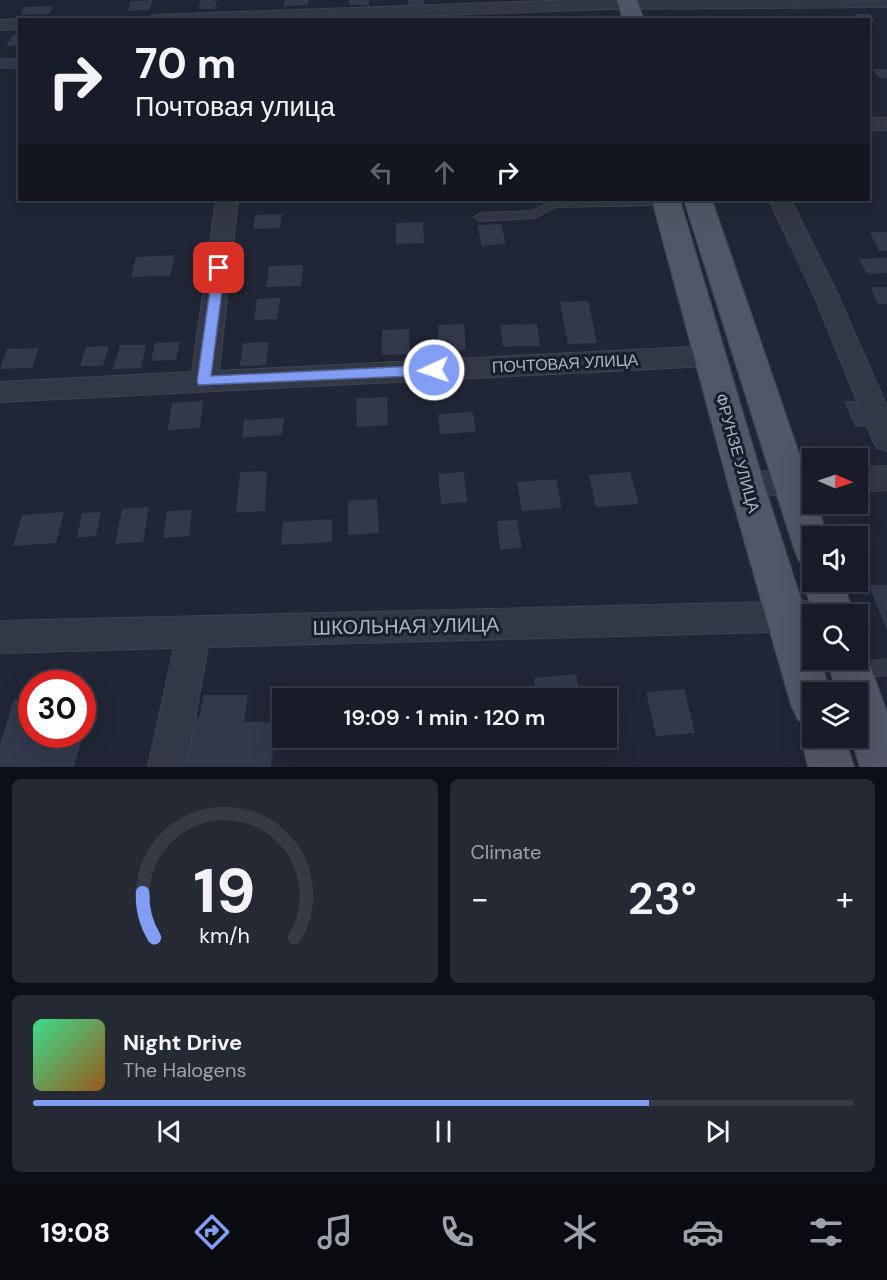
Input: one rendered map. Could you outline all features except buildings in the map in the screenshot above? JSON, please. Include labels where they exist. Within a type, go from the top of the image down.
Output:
[{"type":"main road","name":"ФРУНЗЕ УЛИЦА","points":[[677,201],[710,356],[746,484],[800,616],[810,682]]},
{"type":"main road","points":[[677,201],[802,482]]},
{"type":"main road","points":[[863,670],[883,767]]},
{"type":"main road","points":[[826,748],[831,767]]},
{"type":"street","points":[[229,18],[887,3]]},
{"type":"street","points":[[0,25],[18,24]]},
{"type":"street","points":[[870,124],[887,124]]},
{"type":"street","points":[[204,382],[227,201]]},
{"type":"street","points":[[780,201],[825,293],[887,440]]},
{"type":"street","name":"ПОЧТОВАЯ УЛИЦА","points":[[0,392],[710,356]]},
{"type":"street","points":[[868,479],[887,478]]},
{"type":"street","points":[[746,484],[802,482]]},
{"type":"street","name":"ШКОЛЬНАЯ УЛИЦА","points":[[0,637],[800,616]]},
{"type":"street","points":[[167,767],[195,631]]},
{"type":"lane","points":[[480,217],[534,214],[554,204],[646,201]]},
{"type":"route","points":[[219,268],[204,382],[434,370]]}]
